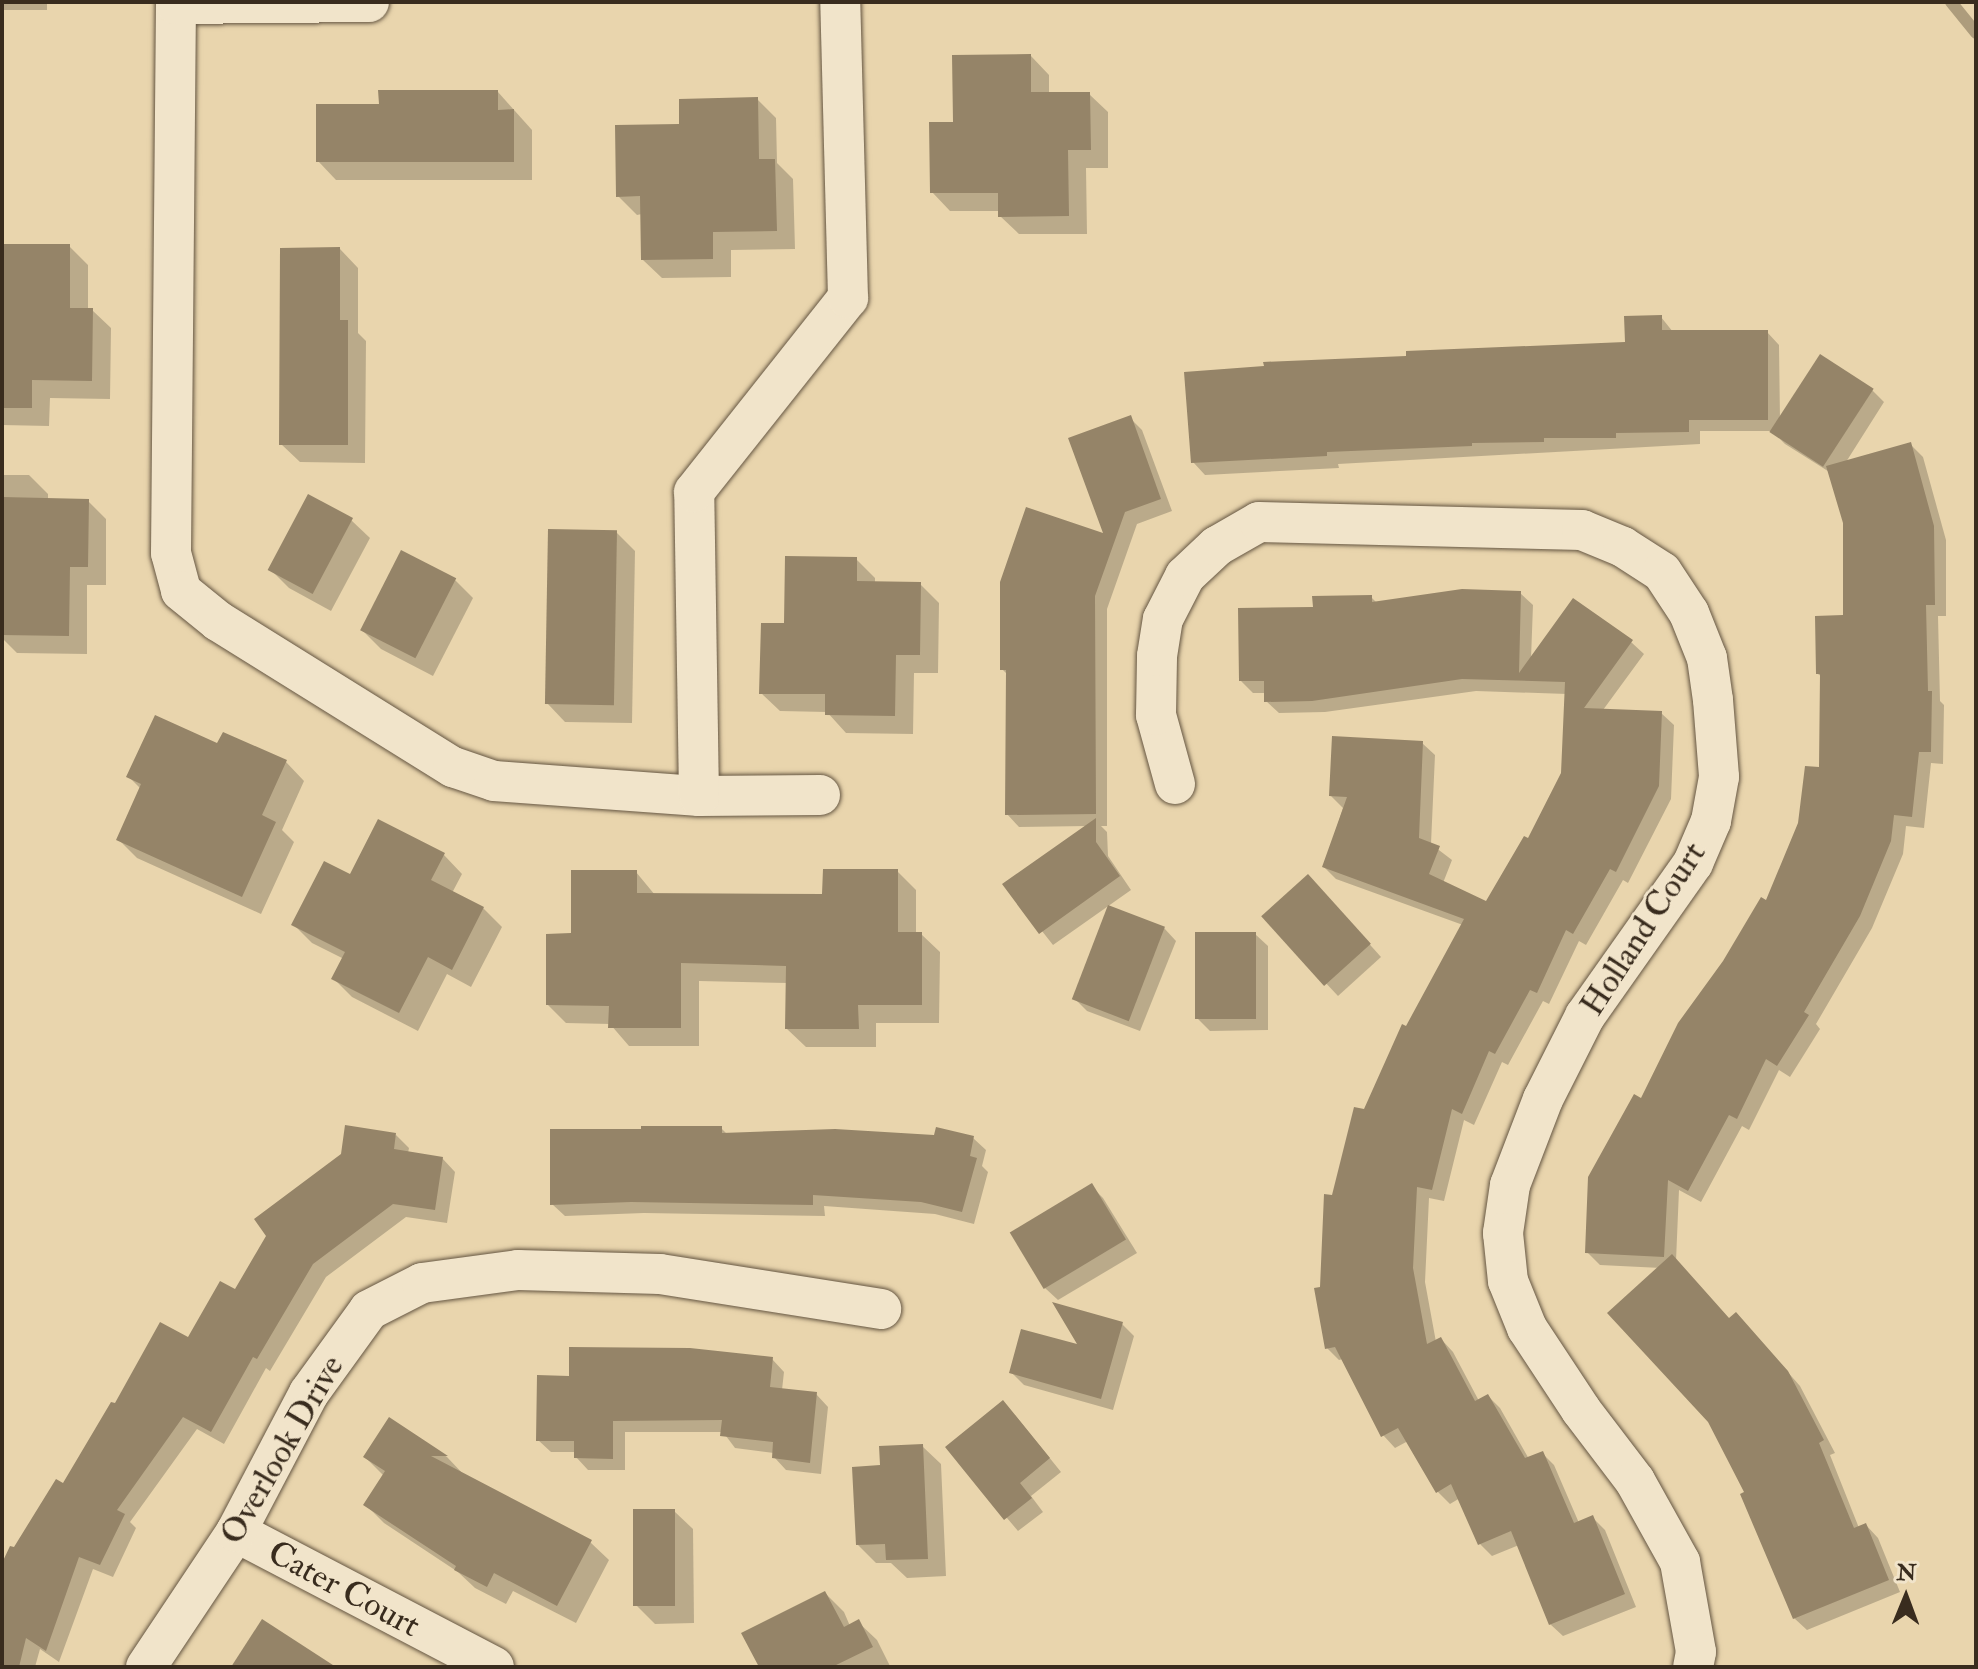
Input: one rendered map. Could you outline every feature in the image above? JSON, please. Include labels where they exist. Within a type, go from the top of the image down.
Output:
[{"type":"street","points":[[369,2],[176,3],[171,553],[181,591],[218,621],[453,767],[494,781],[699,796],[820,795]]},
{"type":"street","points":[[699,796],[694,492],[848,298],[840,2]]},
{"type":"street","name":"Holland Court","points":[[1175,784],[1156,715],[1157,656],[1163,619],[1185,576],[1217,546],[1259,522],[1582,530],[1623,547],[1662,572],[1689,613],[1707,658],[1713,700],[1719,777],[1711,821],[1693,863],[1585,1016],[1543,1099],[1510,1185],[1503,1233],[1508,1281],[1527,1328],[1581,1410],[1635,1481],[1680,1562],[1696,1652],[1693,1667]]},
{"type":"street","name":"Overlook Drive","points":[[146,1667],[236,1532],[309,1393],[369,1310],[422,1283],[518,1270],[660,1274],[881,1309]]},
{"type":"street","name":"Cater Court","points":[[236,1532],[494,1667]]},
{"type":"building","points":[[1031,54],[1031,92],[1090,92],[1091,150],[1068,150],[1069,216],[998,217],[998,193],[930,193],[929,122],[953,122],[952,55]]},
{"type":"building","points":[[378,90],[498,90],[498,110],[514,109],[514,162],[316,162],[316,104],[379,104]]},
{"type":"building","points":[[758,97],[759,159],[775,159],[777,231],[713,232],[713,259],[641,260],[640,196],[616,197],[615,125],[679,124],[679,99]]},
{"type":"building","points":[[2,244],[70,244],[70,308],[93,308],[92,381],[32,380],[32,408],[2,408]]},
{"type":"building","points":[[340,247],[340,320],[348,320],[348,445],[279,445],[280,248]]},
{"type":"building","points":[[1662,315],[1662,330],[1768,330],[1768,420],[1689,420],[1689,432],[1616,433],[1616,438],[1544,438],[1544,442],[1472,443],[1472,446],[1327,452],[1327,456],[1191,463],[1184,372],[1264,366],[1263,362],[1406,356],[1406,351],[1625,342],[1624,316]]},
{"type":"building","points":[[1820,354],[1874,389],[1823,467],[1769,432]]},
{"type":"building","points":[[1131,415],[1161,499],[1125,512],[1095,596],[1096,814],[1005,815],[1006,670],[1000,670],[1000,582],[1026,507],[1103,533],[1068,438]]},
{"type":"building","points":[[1911,442],[1934,526],[1935,605],[1926,605],[1928,691],[1932,691],[1931,752],[1919,752],[1912,817],[1894,815],[1891,841],[1860,916],[1804,1012],[1809,1015],[1777,1066],[1766,1059],[1737,1119],[1729,1115],[1688,1191],[1668,1180],[1664,1257],[1585,1253],[1588,1177],[1634,1094],[1641,1098],[1678,1023],[1723,961],[1761,897],[1766,900],[1798,823],[1805,766],[1819,767],[1820,674],[1816,674],[1815,616],[1843,615],[1843,523],[1826,466]]},
{"type":"building","points":[[308,494],[353,518],[313,594],[268,570]]},
{"type":"building","points":[[2,497],[89,499],[88,567],[70,567],[69,636],[2,635]]},
{"type":"building","points":[[548,529],[617,530],[614,705],[545,704]]},
{"type":"building","points":[[401,550],[456,578],[415,658],[360,630]]},
{"type":"building","points":[[785,556],[857,557],[857,581],[921,582],[920,655],[896,655],[895,716],[825,715],[825,694],[759,694],[761,623],[784,623]]},
{"type":"building","points":[[1462,589],[1521,591],[1519,673],[1573,598],[1633,640],[1584,708],[1662,711],[1659,786],[1616,872],[1610,869],[1573,934],[1566,930],[1537,993],[1530,990],[1495,1054],[1489,1051],[1462,1114],[1452,1109],[1432,1190],[1417,1187],[1413,1268],[1427,1344],[1441,1337],[1475,1401],[1488,1394],[1525,1458],[1543,1451],[1574,1523],[1593,1515],[1625,1594],[1549,1625],[1511,1531],[1478,1545],[1451,1484],[1436,1493],[1398,1428],[1381,1437],[1335,1347],[1325,1349],[1314,1288],[1320,1287],[1324,1194],[1332,1195],[1354,1107],[1364,1109],[1402,1024],[1406,1026],[1464,919],[1322,867],[1347,797],[1329,796],[1332,736],[1423,741],[1419,838],[1440,846],[1429,874],[1486,901],[1524,836],[1528,838],[1561,773],[1565,682],[1462,679],[1312,701],[1264,702],[1264,681],[1239,681],[1238,608],[1313,607],[1312,596],[1372,595],[1372,602]]},
{"type":"building","points":[[155,715],[217,743],[223,732],[287,760],[262,815],[276,822],[242,897],[116,840],[141,784],[126,777]]},
{"type":"building","points":[[1096,818],[1096,842],[1120,876],[1039,934],[1002,884]]},
{"type":"building","points":[[378,819],[445,853],[431,880],[484,907],[452,970],[428,957],[399,1013],[331,979],[345,952],[291,925],[324,861],[350,874]]},
{"type":"building","points":[[823,869],[898,869],[898,932],[922,932],[922,1005],[858,1005],[859,1029],[785,1029],[786,966],[681,963],[681,1028],[608,1028],[609,1006],[546,1005],[546,934],[571,933],[571,870],[637,870],[637,893],[822,894]]},
{"type":"building","points":[[1308,874],[1371,944],[1324,986],[1261,916]]},
{"type":"building","points":[[1108,905],[1165,927],[1129,1021],[1072,999]]},
{"type":"building","points":[[1195,932],[1256,932],[1256,1019],[1195,1019]]},
{"type":"building","points":[[345,1125],[396,1133],[394,1149],[443,1157],[435,1210],[393,1204],[313,1264],[257,1359],[253,1357],[211,1432],[183,1417],[117,1510],[125,1514],[100,1565],[79,1557],[46,1651],[26,1638],[19,1667],[2,1667],[2,1563],[10,1546],[14,1547],[56,1479],[63,1483],[111,1402],[115,1403],[160,1322],[188,1337],[220,1281],[235,1289],[266,1236],[254,1219],[341,1154]]},
{"type":"building","points":[[641,1126],[722,1126],[722,1133],[835,1129],[934,1135],[936,1127],[974,1136],[970,1156],[977,1158],[962,1212],[921,1202],[813,1195],[813,1205],[631,1202],[550,1205],[550,1129],[641,1129]]},
{"type":"building","points":[[1092,1183],[1126,1240],[1044,1289],[1010,1232]]},
{"type":"building","points":[[1672,1254],[1729,1318],[1736,1312],[1788,1371],[1824,1440],[1819,1443],[1854,1528],[1866,1523],[1889,1580],[1793,1619],[1740,1494],[1744,1492],[1708,1422],[1607,1313]]},
{"type":"building","points":[[1052,1302],[1123,1322],[1101,1399],[1009,1373],[1021,1329],[1077,1344]]},
{"type":"building","points":[[569,1347],[690,1348],[773,1357],[770,1387],[817,1392],[810,1463],[772,1458],[773,1442],[720,1436],[722,1420],[613,1421],[613,1459],[574,1458],[574,1441],[536,1441],[537,1375],[569,1376]]},
{"type":"building","points":[[1003,1400],[1050,1458],[1020,1483],[1032,1498],[1004,1520],[945,1447]]},
{"type":"building","points":[[389,1417],[448,1456],[431,1456],[592,1540],[557,1606],[494,1573],[487,1587],[454,1570],[456,1566],[363,1505],[385,1471],[363,1457]]},
{"type":"building","points":[[923,1444],[928,1559],[886,1560],[885,1544],[856,1545],[852,1467],[880,1465],[879,1446]]},
{"type":"building","points":[[633,1509],[675,1509],[675,1606],[633,1606]]},
{"type":"building","points":[[825,1591],[844,1627],[859,1619],[873,1647],[832,1667],[759,1667],[741,1633]]},
{"type":"building","points":[[262,1619],[336,1667],[231,1667]]},
{"type":"waterway","points":[[1951,2],[1976,33]]}]
